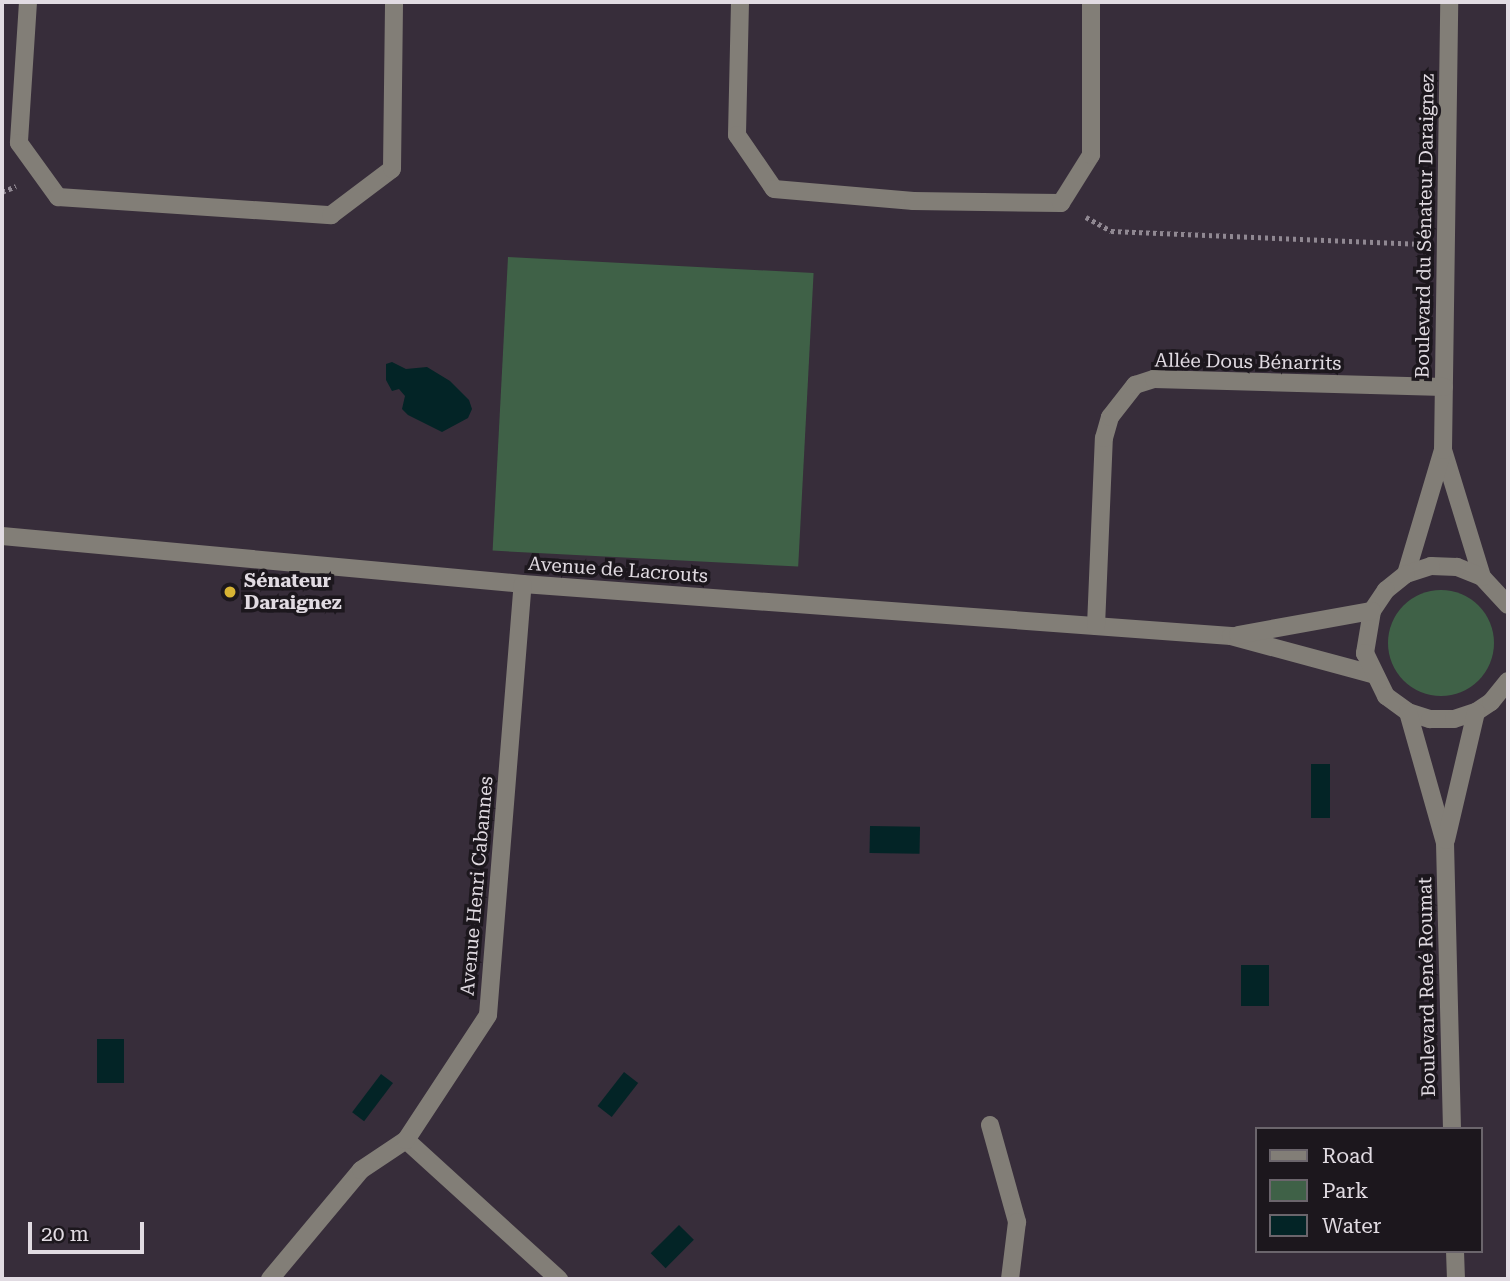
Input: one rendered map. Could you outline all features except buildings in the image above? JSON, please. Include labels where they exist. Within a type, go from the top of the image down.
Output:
[{"type":"street","points":[[28,2],[19,143],[58,197],[331,215],[391,169],[394,2]]},
{"type":"street","points":[[740,2],[737,135],[774,188],[913,201],[1061,203],[1091,155],[1091,2]]},
{"type":"street","name":"Boulevard du Sénateur Daraignez","points":[[1406,574],[1443,450],[1449,2]]},
{"type":"street","name":"Allée Dous Bénarrits","points":[[1096,626],[1104,438],[1110,417],[1135,385],[1154,379],[1444,387]]},
{"type":"street","name":"Boulevard du Sénateur Daraignez","points":[[1443,450],[1482,577]]},
{"type":"street","name":"Avenue de Lacrouts","points":[[2,536],[523,584],[1231,636],[1372,674]]},
{"type":"street","points":[[1508,605],[1482,577],[1457,567],[1431,566],[1406,574],[1386,590],[1372,611],[1365,653],[1372,674],[1386,696],[1408,712],[1454,719],[1476,712],[1492,702],[1508,681]]},
{"type":"street","name":"Avenue Henri Cabannes","points":[[270,1279],[361,1170],[407,1140],[488,1015],[523,584]]},
{"type":"street","name":"Avenue de Lacrouts","points":[[1231,636],[1372,611]]},
{"type":"street","name":"Boulevard René Roumat","points":[[1408,712],[1445,843],[1452,1127]]},
{"type":"street","name":"Boulevard René Roumat","points":[[1445,843],[1476,712]]},
{"type":"street","points":[[990,1125],[1017,1222],[1010,1279]]},
{"type":"street","points":[[407,1140],[559,1279]]},
{"type":"street","points":[[1455,1253],[1455,1279]]},
{"type":"path","points":[[1061,203],[1111,231],[1444,245]]},
{"type":"green space","points":[[508,257],[814,273],[798,567],[493,551]]},
{"type":"green space","points":[[1441,590],[1461,594],[1479,605],[1490,623],[1494,643],[1490,663],[1479,681],[1461,692],[1441,696],[1421,692],[1403,681],[1392,663],[1388,643],[1392,623],[1403,605],[1421,594]]},
{"type":"water","points":[[392,362],[406,369],[427,367],[450,381],[469,400],[472,409],[468,418],[442,432],[408,415],[402,409],[405,396],[399,389],[392,391],[386,380],[386,364]]},
{"type":"water","points":[[1311,764],[1330,764],[1330,818],[1311,818]]},
{"type":"water","points":[[870,826],[920,827],[920,854],[870,853]]},
{"type":"water","points":[[1241,965],[1269,965],[1269,1006],[1241,1006]]},
{"type":"water","points":[[97,1039],[124,1039],[124,1083],[97,1083]]},
{"type":"water","points":[[624,1072],[638,1083],[612,1117],[598,1106]]},
{"type":"water","points":[[381,1074],[393,1083],[364,1121],[352,1112]]},
{"type":"water","points":[[679,1225],[694,1240],[666,1268],[651,1253]]},
{"type":"place","name":"Sénateur Daraignez","points":[[230,592]]}]
